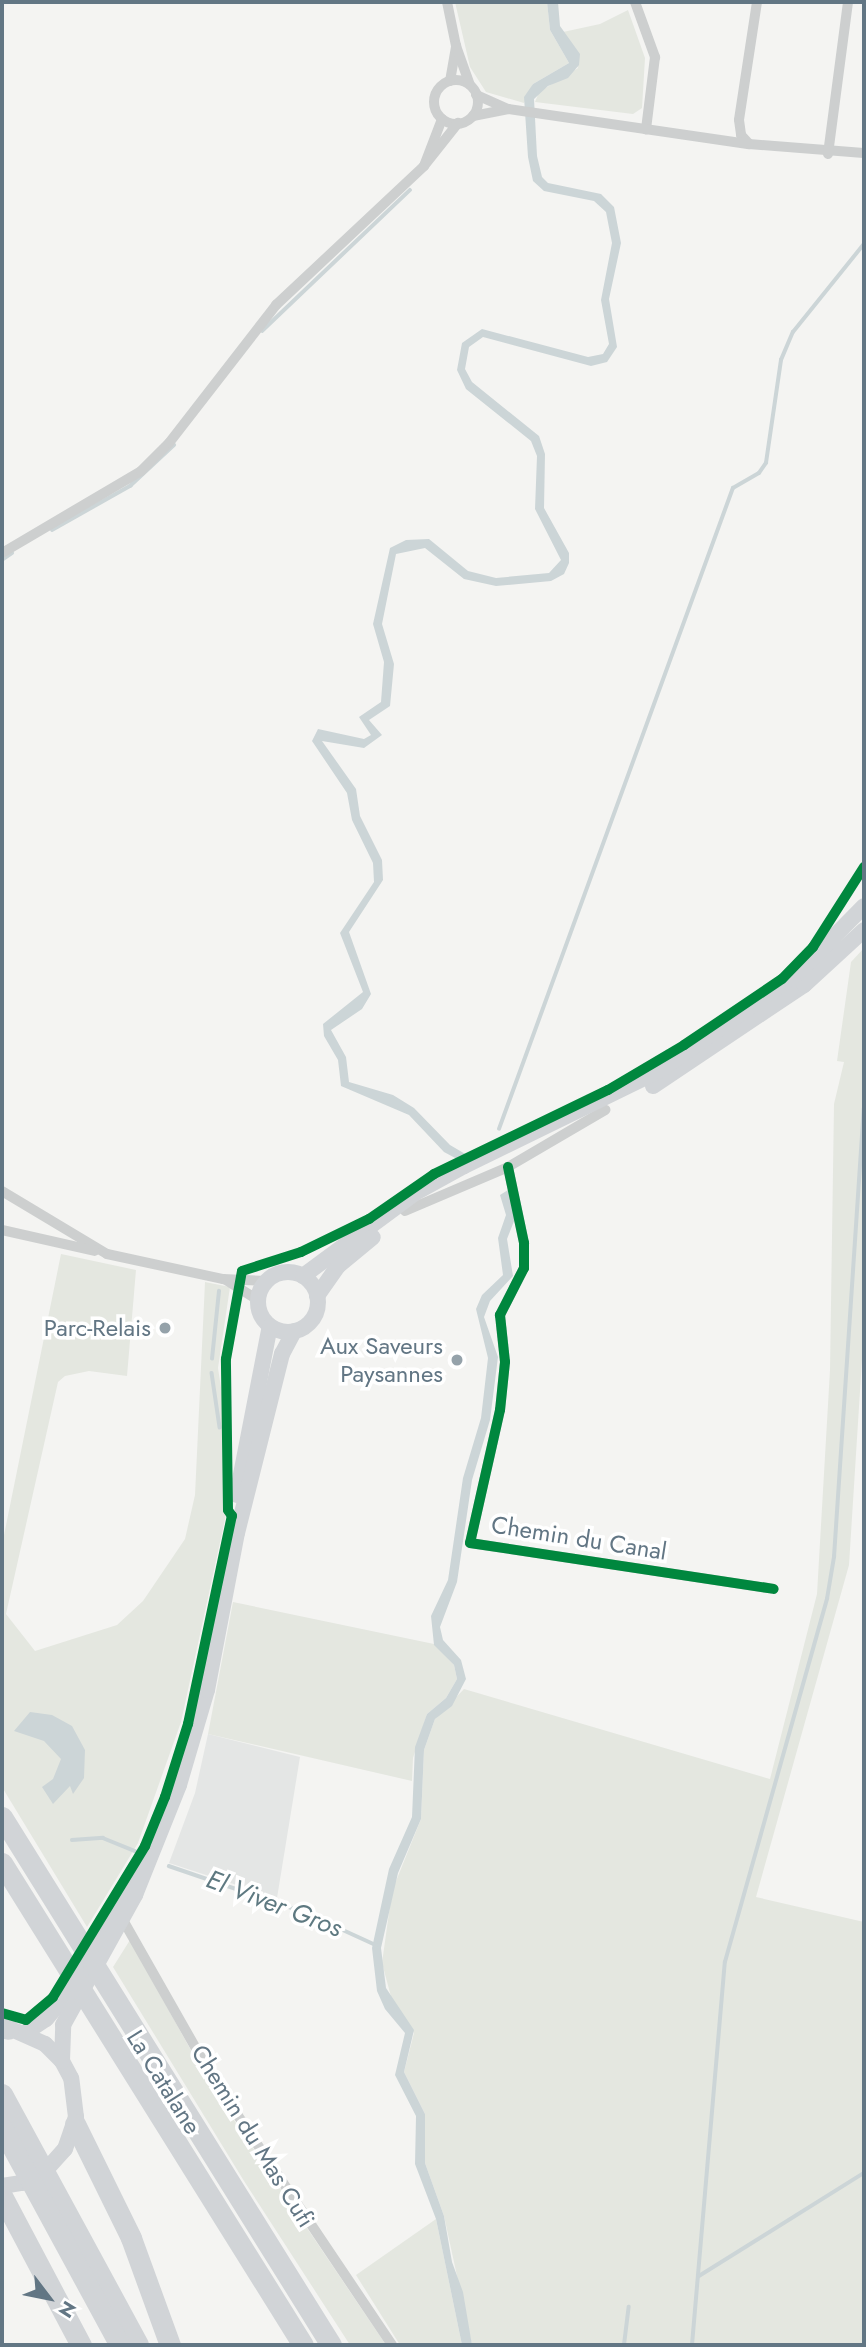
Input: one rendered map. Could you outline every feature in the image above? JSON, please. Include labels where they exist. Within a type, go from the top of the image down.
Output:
[{"type":"highway","name":"La Catalane","points":[[2,1817],[114,2001],[331,2345]]},
{"type":"highway","name":"La Catalane","points":[[2,1863],[303,2345]]},
{"type":"highway","points":[[2,2094],[25,2155],[138,2345]]},
{"type":"highway","points":[[75,2124],[131,2238],[170,2345]]},
{"type":"highway","points":[[2,2128],[25,2155]]},
{"type":"highway","points":[[47,2194],[120,2345]]},
{"type":"highway","points":[[2,2196],[81,2345]]},
{"type":"main road","points":[[303,1276],[415,1194],[464,1166],[659,1071],[791,979],[864,906]]},
{"type":"main road","points":[[2,2186],[22,2183],[46,2170],[65,2149],[75,2124],[76,2097],[61,2061],[61,2039],[70,2009],[123,1920],[163,1826],[199,1721],[237,1533],[282,1354],[294,1331],[313,1318],[317,1296],[338,1266],[405,1211],[468,1172],[605,1110],[672,1076],[740,1032],[804,985],[864,930]]},
{"type":"main road","points":[[9,2028],[46,2019],[80,1973],[117,1906],[165,1797],[188,1724],[216,1599],[270,1326],[258,1300],[266,1281],[284,1272],[303,1276],[317,1296]]},
{"type":"main road","points":[[270,1326],[294,1331]]},
{"type":"main road","points":[[9,2028],[61,2061]]},
{"type":"street","points":[[447,2],[456,46],[476,95],[513,110],[828,154],[864,153]]},
{"type":"street","points":[[635,2],[655,57],[646,129]]},
{"type":"street","points":[[749,144],[741,135],[739,120],[757,2]]},
{"type":"street","points":[[828,154],[848,2]]},
{"type":"street","points":[[424,166],[442,119],[435,95],[450,81],[456,46]]},
{"type":"street","points":[[450,81],[470,85]]},
{"type":"street","points":[[473,116],[476,95]]},
{"type":"street","points":[[2,553],[141,471],[169,443],[276,305],[424,166],[458,123],[473,116],[513,110]]},
{"type":"street","points":[[442,119],[458,123]]},
{"type":"street","points":[[405,1211],[508,1167],[605,1110]]},
{"type":"street","name":"Chemin du Canal","points":[[508,1167],[524,1243],[524,1268],[500,1315],[505,1362],[500,1410],[470,1543],[774,1589]]},
{"type":"street","points":[[2,1191],[107,1254]]},
{"type":"street","points":[[2,1230],[223,1279],[266,1281]]},
{"type":"street","points":[[223,1279],[258,1300]]},
{"type":"street","name":"Chemin du Mas Cufi","points":[[123,1920],[214,2080],[392,2345]]},
{"type":"shaded area","points":[[455,2],[547,2],[550,30],[569,63],[533,84],[524,103],[486,92],[470,67]]},
{"type":"shaded area","points":[[547,2],[558,2],[560,26],[580,54],[579,65],[568,78],[548,86],[534,99],[537,156],[542,177],[548,183],[601,194],[614,207],[621,243],[609,299],[617,347],[607,362],[591,366],[483,337],[469,347],[465,369],[472,382],[539,436],[545,454],[544,508],[569,553],[569,563],[564,574],[551,581],[496,586],[464,579],[425,548],[396,554],[382,624],[394,664],[390,706],[369,720],[382,735],[364,748],[322,741],[356,789],[360,816],[382,860],[383,880],[349,932],[371,994],[362,1009],[331,1030],[346,1057],[349,1082],[393,1095],[414,1108],[450,1145],[467,1155],[459,1160],[444,1152],[409,1115],[341,1086],[338,1060],[324,1036],[323,1024],[363,992],[340,933],[374,882],[373,863],[352,820],[347,793],[312,741],[318,729],[364,739],[371,735],[359,717],[381,702],[384,662],[373,624],[390,548],[406,540],[429,539],[468,571],[496,578],[549,573],[561,560],[535,509],[537,456],[531,441],[466,389],[457,370],[462,343],[482,329],[588,357],[603,354],[609,344],[601,300],[612,243],[606,212],[594,201],[544,191],[533,181],[528,157],[524,97],[533,84],[569,63],[550,30]]},
{"type":"shaded area","points":[[628,10],[645,58],[642,108],[633,114],[535,102],[539,92],[578,68],[563,32],[600,24]]},
{"type":"shaded area","points":[[864,948],[864,1328],[849,1565],[756,1897],[864,1922],[864,2345],[472,2345],[444,2216],[425,2163],[425,2114],[404,2072],[414,2033],[393,2004],[382,1963],[392,1891],[421,1819],[424,1750],[435,1719],[464,1689],[770,1779],[817,1594],[830,1370],[834,1104],[844,1062],[837,1061],[851,962]]},
{"type":"shaded area","points":[[508,1190],[516,1216],[507,1239],[513,1276],[490,1301],[484,1317],[498,1357],[490,1420],[472,1480],[457,1582],[440,1627],[443,1640],[461,1660],[466,1679],[452,1706],[435,1719],[424,1750],[421,1819],[398,1873],[381,1948],[386,1988],[414,2030],[404,2072],[425,2114],[425,2163],[444,2216],[452,2262],[463,2292],[472,2345],[462,2345],[436,2219],[415,2164],[416,2116],[395,2075],[405,2033],[385,2009],[377,1991],[372,1948],[389,1869],[412,1817],[415,1747],[427,1714],[446,1698],[457,1679],[454,1665],[434,1645],[431,1616],[448,1580],[463,1478],[481,1418],[488,1358],[476,1309],[482,1295],[503,1275],[498,1238],[506,1215],[500,1195]]},
{"type":"shaded area","points":[[61,1254],[136,1270],[127,1376],[89,1371],[65,1376],[58,1382],[6,1614],[35,1651],[117,1625],[143,1601],[185,1539],[195,1495],[205,1282],[230,1287],[218,1368],[226,1420],[229,1501],[181,1722],[138,1843],[87,1927],[2,1787],[2,1545]]},
{"type":"shaded area","points":[[233,1602],[434,1644],[454,1665],[457,1679],[446,1698],[427,1714],[413,1758],[412,1781],[208,1734]]},
{"type":"shaded area","points":[[30,1712],[52,1715],[72,1726],[85,1750],[84,1778],[73,1794],[70,1786],[53,1804],[42,1787],[53,1779],[61,1759],[44,1741],[14,1731]]},
{"type":"shaded area","points":[[208,1734],[300,1757],[277,1898],[169,1863],[195,1793]]},
{"type":"shaded area","points":[[130,1940],[209,2083],[386,2345],[350,2345],[244,2181],[113,1967]]},
{"type":"shaded area","points":[[436,2219],[462,2345],[400,2345],[356,2275]]},
{"type":"waterway","points":[[262,331],[410,190]]},
{"type":"waterway","points":[[499,1129],[733,488],[759,473],[766,463],[781,360],[793,332],[864,244]]},
{"type":"waterway","points":[[52,530],[130,486],[174,445]]},
{"type":"waterway","points":[[2,560],[12,553]]},
{"type":"waterway","points":[[692,2345],[725,1962],[827,1599],[834,1557],[864,1109]]},
{"type":"waterway","points":[[212,1359],[219,1291]]},
{"type":"waterway","points":[[212,1373],[220,1427]]},
{"type":"waterway","name":"El Viver Gros","points":[[72,1840],[103,1838],[135,1851]]},
{"type":"waterway","name":"El Viver Gros","points":[[169,1866],[306,1913],[376,1945]]},
{"type":"waterway","points":[[699,2276],[864,2173]]},
{"type":"waterway","points":[[624,2345],[629,2307]]},
{"type":"cycle path","points":[[2,2013],[26,2020],[53,1997],[145,1846],[165,1797],[188,1724],[232,1516],[228,1510],[226,1359],[242,1271],[301,1252],[369,1219],[434,1174],[608,1090],[684,1045],[782,979],[813,947],[864,867]]},
{"type":"cycle path","points":[[508,1167],[524,1243],[524,1268],[500,1315],[505,1362],[500,1410],[470,1543],[774,1589]]},
{"type":"place","name":"Parc-Relais","points":[[165,1328]]},
{"type":"place","name":"Aux Saveurs Paysannes","points":[[457,1360]]}]
